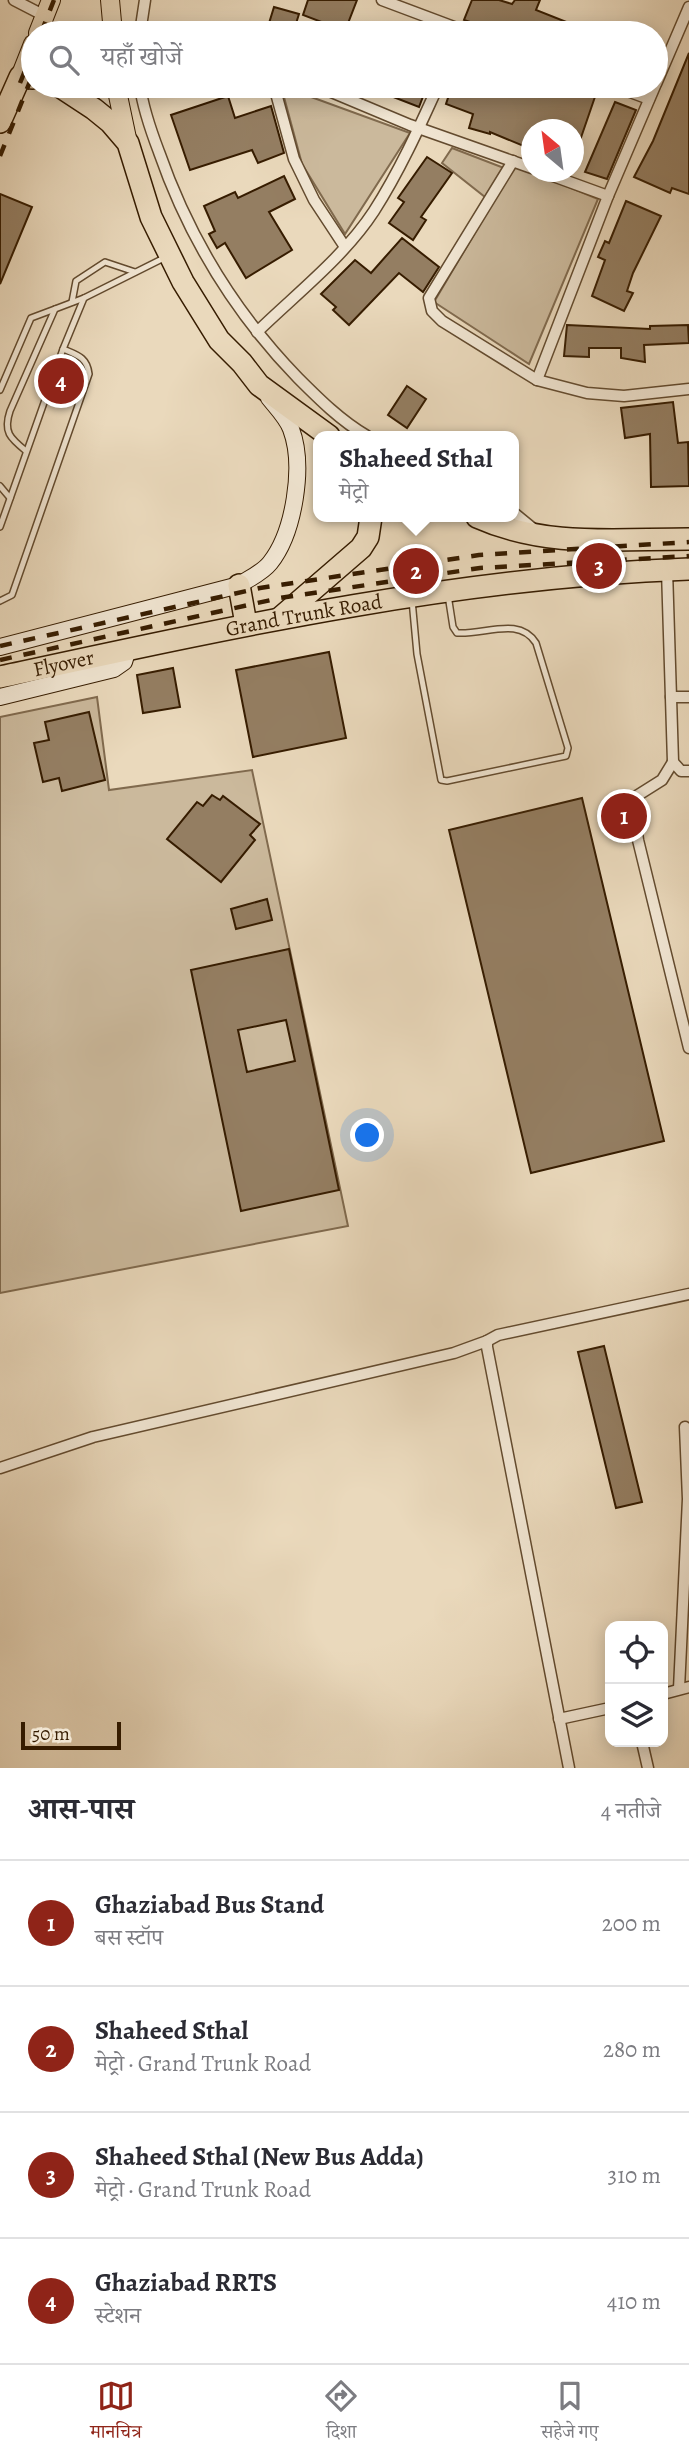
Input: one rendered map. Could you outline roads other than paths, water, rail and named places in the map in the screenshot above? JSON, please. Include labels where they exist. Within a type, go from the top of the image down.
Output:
[{"type":"highway","points":[[1,118],[21,86]]},
{"type":"highway","points":[[77,98],[110,122],[128,143],[150,217],[183,282],[219,340],[259,385],[322,431]]},
{"type":"highway","points":[[278,620],[361,548],[369,537],[370,522]]},
{"type":"highway","points":[[490,522],[513,531],[543,537],[599,542],[689,539]]},
{"type":"highway","name":"Grand Trunk Road","points":[[121,651],[246,624],[507,583],[689,569]]},
{"type":"highway","points":[[239,585],[246,624]]},
{"type":"highway","name":"Flyover","points":[[0,677],[121,651]]},
{"type":"main road","points":[[110,0],[112,21]]},
{"type":"main road","points":[[119,98],[128,143]]},
{"type":"main road","points":[[0,647],[239,585],[263,570],[278,551],[291,522],[296,477],[295,445],[291,427],[259,385]]},
{"type":"main road","points":[[0,697],[118,667],[124,662],[121,651]]},
{"type":"street","points":[[14,0],[48,8]]},
{"type":"street","points":[[141,21],[145,0]]},
{"type":"street","points":[[382,0],[436,21]]},
{"type":"street","points":[[668,55],[689,7]]},
{"type":"street","points":[[143,98],[148,122],[183,214],[198,245],[225,288],[257,332],[314,394],[360,431]]},
{"type":"street","points":[[277,98],[294,159],[314,200],[345,247]]},
{"type":"street","points":[[346,98],[419,128],[521,164]]},
{"type":"street","points":[[257,332],[345,247],[373,212],[433,98]]},
{"type":"street","points":[[537,380],[608,196],[649,99]]},
{"type":"street","points":[[513,161],[429,298],[432,311],[442,321],[537,380],[587,393],[624,396],[689,389]]},
{"type":"street","points":[[570,182],[608,196]]},
{"type":"street","points":[[519,517],[543,537]]},
{"type":"street","points":[[667,570],[673,762],[662,780],[635,797],[633,804],[638,840],[689,1048]]},
{"type":"street","points":[[671,697],[689,697]]},
{"type":"street","points":[[673,762],[681,771],[689,771]]},
{"type":"street","points":[[0,1468],[93,1437],[440,1356],[498,1335],[689,1294]]},
{"type":"street","points":[[487,1341],[569,1768]]},
{"type":"street","points":[[684,1688],[688,1499],[685,1427]]},
{"type":"street","points":[[559,1719],[605,1708]]},
{"type":"street","points":[[643,1747],[648,1768]]},
{"type":"lane","points":[[0,390],[31,318],[84,298],[170,255]]},
{"type":"lane","points":[[72,302],[76,281],[105,262],[136,272]]},
{"type":"lane","points":[[0,527],[63,349],[84,298]]},
{"type":"lane","points":[[26,451],[9,435],[6,423],[55,309]]},
{"type":"lane","points":[[0,601],[12,594],[89,374],[87,364],[81,356],[63,349]]},
{"type":"lane","points":[[0,486],[10,498]]},
{"type":"lane","points":[[412,597],[417,654],[441,780],[447,781],[566,756],[568,748],[536,643],[531,636],[520,629],[457,633],[453,627],[447,592]]},
{"type":"railway","points":[[46,21],[54,0]]},
{"type":"railway","points":[[0,156],[23,98]]},
{"type":"railway","points":[[0,646],[260,588],[479,555],[689,542]]},
{"type":"railway","points":[[0,660],[280,598],[480,568],[689,556]]},
{"type":"place","name":"Ghaziabad RRTS","points":[[61,381]]},
{"type":"place","name":"Shaheed Sthal (New Bus Adda)","points":[[599,566]]},
{"type":"place","name":"Shaheed Sthal","points":[[416,571]]},
{"type":"place","name":"Ghaziabad Bus Stand","points":[[624,816]]}]
